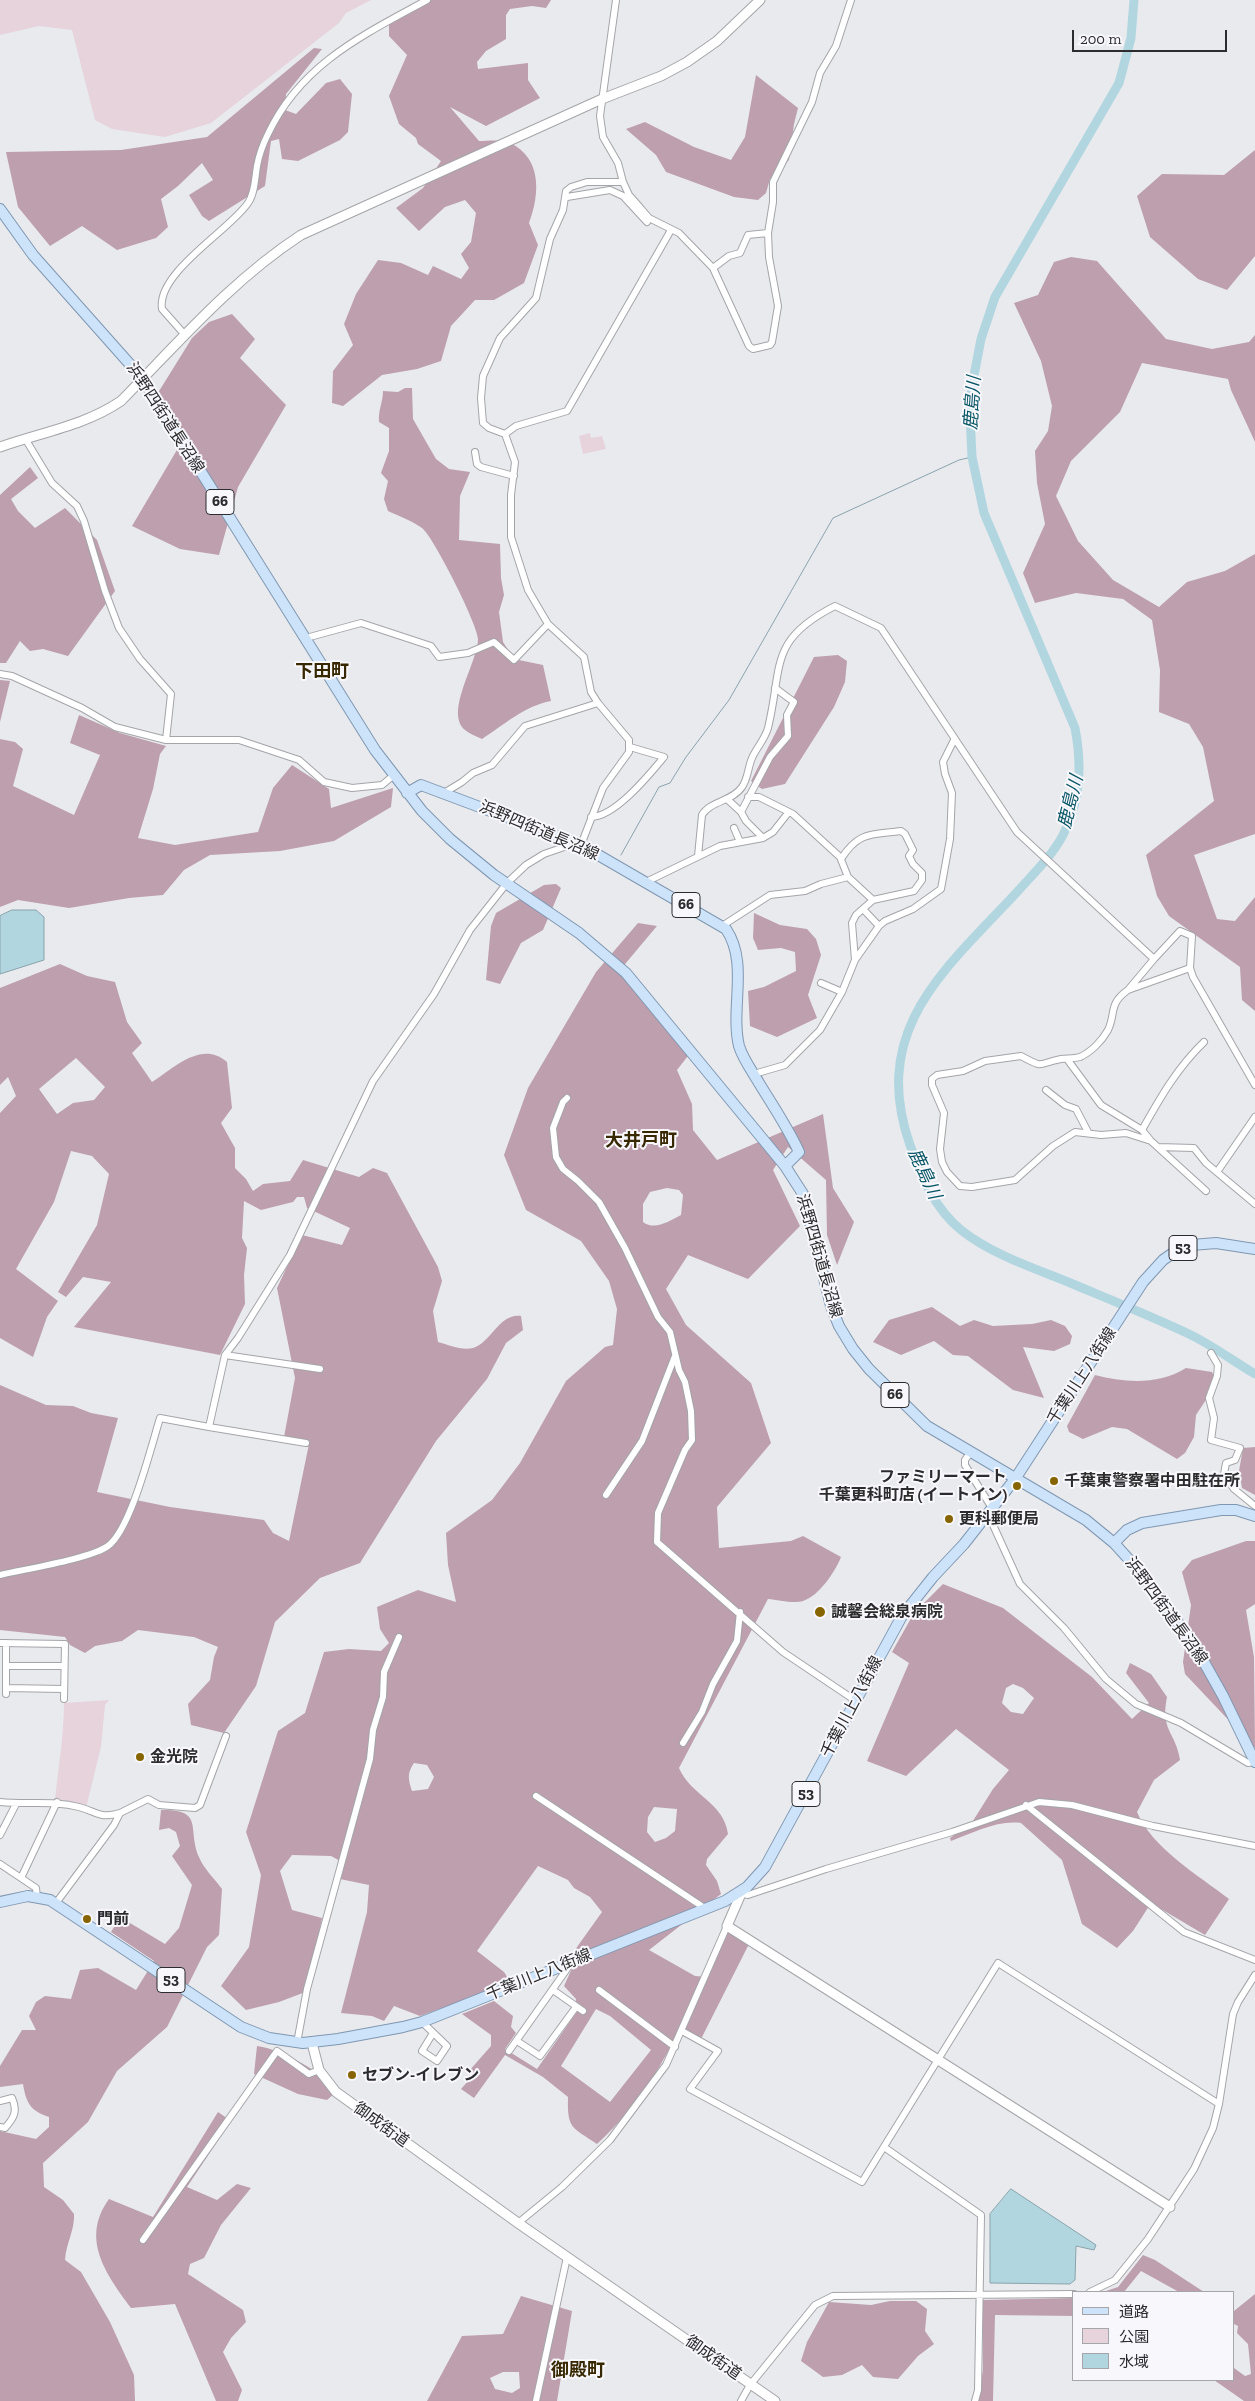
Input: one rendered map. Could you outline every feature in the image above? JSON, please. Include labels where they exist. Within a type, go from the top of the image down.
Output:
[{"type":"main road","name":"浜野四街道長沼線","points":[[0,209],[33,255],[143,379],[375,750],[407,793],[450,839],[494,875],[551,913],[613,960],[785,1166],[803,1194],[834,1317],[845,1337],[869,1369],[927,1426],[1086,1520],[1114,1543],[1144,1576],[1195,1646],[1223,1696],[1255,1762]]},
{"type":"main road","name":"浜野四街道長沼線","points":[[407,793],[421,785],[576,844],[722,926]]},
{"type":"main road","name":"66","points":[[722,926],[731,939],[738,975],[740,1046],[799,1152],[785,1166]]},
{"type":"main road","name":"千葉川上八街線","points":[[312,2043],[355,2037],[422,2022],[706,1909],[739,1893],[764,1867],[895,1627],[910,1604],[990,1511],[1014,1479],[1143,1282],[1163,1260],[1184,1248],[1216,1243],[1255,1249]]},
{"type":"main road","name":"浜野四街道長沼線","points":[[1114,1543],[1127,1530],[1142,1523],[1221,1510],[1236,1510],[1255,1515]]},
{"type":"main road","name":"53","points":[[0,1902],[18,1897],[37,1897],[56,1903],[241,2026],[269,2038],[296,2043],[312,2043]]},
{"type":"street","points":[[185,334],[162,310],[166,288],[178,272],[210,238],[249,203],[253,194],[257,164],[264,143],[282,109],[303,81],[331,56],[428,0]]},
{"type":"street","points":[[616,0],[602,99],[601,130],[618,163],[623,182],[637,204],[650,218],[679,233],[713,268],[749,346],[753,349],[770,345],[778,306],[769,257],[768,233],[773,202],[773,182],[812,102],[820,73],[836,46],[851,0]]},
{"type":"street","points":[[0,447],[80,423],[101,414],[121,401],[185,334],[256,266],[301,235],[602,99],[661,76],[717,41],[760,0]]},
{"type":"street","points":[[209,1426],[225,1355],[238,1338],[290,1255],[373,1081],[434,994],[470,930],[507,883],[526,865],[544,854],[576,844],[591,817],[603,788],[627,756],[630,747],[629,740],[591,692],[584,657],[548,624],[528,590],[513,548],[510,509],[515,462],[505,434],[489,428],[483,423],[482,383],[500,338],[536,298],[550,239],[567,197],[566,192],[571,187],[586,182],[623,182]]},
{"type":"street","points":[[567,197],[603,189],[610,190],[623,196],[647,222],[661,224]]},
{"type":"street","points":[[505,434],[516,426],[567,411],[671,230]]},
{"type":"street","points":[[713,268],[729,256],[740,253],[748,235],[768,233]]},
{"type":"street","points":[[26,440],[52,483],[77,506],[84,521],[105,591],[119,628],[140,660],[171,694],[166,740]]},
{"type":"street","points":[[475,452],[477,464],[481,467],[514,476]]},
{"type":"street","points":[[698,856],[702,815],[706,810],[727,799],[742,787],[752,758],[765,737],[780,657],[790,638],[835,606],[881,628],[1017,832],[1154,959]]},
{"type":"street","points":[[306,638],[361,624],[431,646],[439,657],[468,653],[494,642],[514,660],[548,624]]},
{"type":"street","points":[[0,674],[12,676],[82,708],[115,726],[166,740],[239,740],[299,760],[324,782],[352,788],[382,785],[394,775]]},
{"type":"street","points":[[741,812],[770,757],[788,736],[788,715],[794,702],[774,688]]},
{"type":"street","points":[[444,793],[462,782],[473,772],[492,765],[525,726],[598,703]]},
{"type":"street","points":[[754,1074],[785,1065],[820,1030],[842,992],[855,960],[885,921],[913,909],[942,889],[950,839],[952,793],[945,774],[944,762],[954,740]]},
{"type":"street","points":[[591,817],[603,815],[624,799],[664,757],[630,747]]},
{"type":"street","points":[[748,797],[759,797],[793,814],[841,859],[848,877],[874,900]]},
{"type":"street","points":[[727,799],[763,838]]},
{"type":"street","points":[[646,882],[720,846],[763,838],[773,832],[788,813]]},
{"type":"street","points":[[734,828],[740,842]]},
{"type":"street","points":[[841,859],[850,846],[861,837],[901,831],[905,834],[913,850],[909,856],[913,864],[922,873],[922,880],[914,891],[874,900],[856,915],[852,923],[855,960]]},
{"type":"street","points":[[722,926],[770,895],[805,891],[821,884],[848,877]]},
{"type":"street","points":[[863,909],[880,926]]},
{"type":"street","points":[[1151,1141],[1126,1133],[1095,1134],[1075,1132],[1053,1146],[1015,1180],[972,1187],[960,1186],[947,1172],[942,1162],[940,1148],[944,1114],[932,1086],[933,1077],[963,1071],[986,1061],[1005,1060],[1017,1056],[1035,1065],[1081,1056],[1097,1045],[1108,1030],[1111,1012],[1118,999],[1180,931],[1192,936],[1190,968],[1193,977],[1255,1085]]},
{"type":"street","points":[[1128,990],[1190,968]]},
{"type":"street","points":[[821,983],[842,992]]},
{"type":"street","points":[[1142,1130],[1183,1062],[1204,1042]]},
{"type":"street","points":[[1067,1059],[1100,1105],[1142,1130],[1151,1141],[1206,1190]]},
{"type":"street","points":[[1046,1090],[1065,1105],[1076,1109],[1088,1132]]},
{"type":"street","points":[[566,1098],[553,1128],[556,1157],[564,1169],[599,1202],[607,1219],[616,1231],[658,1317],[670,1332],[675,1356],[685,1382],[691,1411],[693,1434],[658,1513],[657,1542],[670,1555],[740,1612],[783,1652],[856,1701]]},
{"type":"street","points":[[1217,1172],[1255,1117]]},
{"type":"street","points":[[1158,1147],[1194,1148],[1217,1172],[1255,1204]]},
{"type":"street","points":[[1211,1353],[1218,1365],[1217,1376],[1209,1398],[1214,1418],[1211,1440],[1240,1448],[1235,1460],[1226,1463],[1224,1474],[1234,1489],[1255,1506]]},
{"type":"street","points":[[225,1355],[320,1369]]},
{"type":"street","points":[[606,1495],[642,1441],[675,1356]]},
{"type":"street","points":[[0,1575],[57,1562],[107,1546],[132,1509],[160,1418],[306,1443]]},
{"type":"street","points":[[970,1453],[965,1466],[990,1511],[1020,1584],[1064,1628],[1106,1679],[1136,1704],[1182,1723],[1248,1763],[1255,1762]]},
{"type":"street","points":[[683,1744],[702,1712],[713,1684],[737,1641],[740,1612]]},
{"type":"street","points":[[296,2043],[307,1989],[370,1759],[373,1730],[383,1697],[384,1672],[399,1637]]},
{"type":"street","points":[[64,1689],[6,1691],[6,1666],[3,1643],[65,1644],[64,1699]]},
{"type":"street","points":[[6,1666],[64,1666]]},
{"type":"street","points":[[0,1802],[16,1804],[57,1802],[80,1807],[106,1817],[120,1813],[148,1799],[160,1805],[198,1807],[226,1736]]},
{"type":"street","points":[[536,1796],[706,1909]]},
{"type":"street","points":[[518,2223],[562,2187],[610,2140],[666,2065],[740,1896],[739,1893],[748,1895],[808,1874],[952,1832],[1026,1806],[1048,1801],[1064,1803],[1153,1826],[1255,1846]]},
{"type":"street","points":[[21,1878],[57,1802]]},
{"type":"street","points":[[0,1834],[16,1804]]},
{"type":"street","points":[[114,1825],[136,1806]]},
{"type":"street","points":[[1026,1806],[1184,1932],[1255,1960]]},
{"type":"street","points":[[56,1903],[114,1825],[120,1813]]},
{"type":"street","points":[[0,1864],[36,1888],[37,1897]]},
{"type":"street","points":[[727,1926],[1170,2206]]},
{"type":"street","points":[[682,2031],[718,2051],[690,2089],[862,2182],[998,1963],[1219,2104]]},
{"type":"street","points":[[509,2051],[568,1970],[568,1964]]},
{"type":"street","points":[[1092,2291],[1116,2280],[1148,2239],[1194,2169],[1213,2128],[1219,2104],[1233,2014],[1238,2002],[1255,1975]]},
{"type":"street","points":[[553,1990],[582,2012]]},
{"type":"street","points":[[599,1990],[675,2047]]},
{"type":"street","points":[[518,2040],[540,2056],[576,2007]]},
{"type":"street","points":[[422,2022],[433,2033]]},
{"type":"street","name":"御成街道","points":[[312,2043],[319,2070],[336,2092],[518,2223],[775,2401]]},
{"type":"street","points":[[144,2240],[277,2051],[309,2074],[319,2070]]},
{"type":"street","points":[[0,2101],[12,2098],[15,2111],[12,2120],[5,2128],[0,2126]]},
{"type":"street","points":[[884,2147],[982,2215],[978,2390],[976,2401]]},
{"type":"street","points":[[536,2401],[567,2257]]},
{"type":"street","points":[[741,2401],[750,2385],[815,2305],[822,2300],[844,2295],[1072,2294]]},
{"type":"green space","points":[[0,0],[371,0],[346,13],[339,23],[211,123],[165,137],[112,129],[95,120],[72,30],[39,26],[0,35]]},
{"type":"green space","points":[[590,433],[591,438],[602,436],[606,449],[583,454],[579,436]]},
{"type":"green space","points":[[109,1700],[105,1705],[101,1747],[86,1808],[55,1801],[64,1703]]},
{"type":"shaded area","points":[[422,0],[551,0],[546,8],[532,6],[510,9],[506,15],[506,39],[486,51],[477,62],[478,69],[528,63],[528,80],[540,98],[486,126],[450,107],[479,141],[510,143],[528,158],[536,178],[535,200],[529,223],[538,245],[524,283],[494,300],[475,300],[451,326],[441,361],[417,369],[382,375],[343,406],[332,403],[333,371],[353,345],[344,324],[356,294],[378,260],[401,263],[428,275],[433,266],[461,279],[469,268],[461,254],[471,242],[476,213],[465,200],[445,207],[419,231],[396,208],[423,188],[441,161],[418,144],[416,138],[399,124],[389,96],[407,55],[389,36],[389,19]]},
{"type":"shaded area","points":[[314,48],[322,49],[286,94],[285,110],[296,114],[326,83],[340,79],[352,94],[348,132],[340,140],[298,161],[282,159],[279,139],[271,141],[265,186],[209,221],[202,216],[189,195],[213,180],[202,163],[161,199],[168,227],[156,238],[117,250],[82,226],[50,246],[18,207],[6,152],[121,150],[207,137]]},
{"type":"shaded area","points":[[756,75],[798,108],[789,160],[770,179],[766,193],[758,200],[734,197],[666,172],[656,155],[626,129],[645,122],[694,147],[731,160],[745,137]]},
{"type":"shaded area","points":[[1255,150],[1255,256],[1227,290],[1198,279],[1150,237],[1137,196],[1162,174],[1224,175]]},
{"type":"shaded area","points":[[1071,257],[1097,261],[1166,339],[1212,349],[1249,342],[1255,335],[1255,442],[1231,390],[1228,379],[1142,363],[1120,412],[1071,461],[1056,496],[1078,541],[1113,580],[1159,607],[1187,582],[1225,571],[1255,554],[1255,834],[1194,855],[1217,919],[1235,921],[1255,897],[1255,1011],[1242,1000],[1240,967],[1169,916],[1157,896],[1146,855],[1214,801],[1203,747],[1189,724],[1159,712],[1160,670],[1152,620],[1123,599],[1076,593],[1035,603],[1023,573],[1045,524],[1037,483],[1035,451],[1048,431],[1052,406],[1041,361],[1014,303],[1038,295],[1054,262]]},
{"type":"shaded area","points":[[232,314],[255,339],[240,358],[286,405],[238,487],[219,555],[180,549],[132,526],[184,438],[178,423],[156,396],[192,338],[209,322]]},
{"type":"shaded area","points":[[405,388],[412,388],[413,419],[436,459],[449,469],[470,472],[460,496],[459,540],[500,544],[501,578],[504,595],[499,612],[503,642],[514,659],[543,665],[551,701],[532,707],[482,739],[465,730],[460,722],[458,711],[460,699],[477,649],[478,639],[471,617],[445,563],[428,534],[418,525],[388,511],[384,499],[388,481],[381,473],[389,451],[389,428],[379,422],[383,391],[398,392]]},
{"type":"shaded area","points":[[30,467],[38,478],[11,499],[18,511],[35,528],[65,508],[97,540],[115,591],[68,656],[43,649],[30,651],[20,641],[6,663],[0,663],[0,495]]},
{"type":"shaded area","points":[[838,655],[847,661],[845,682],[834,707],[785,784],[762,789],[751,781],[814,657]]},
{"type":"shaded area","points":[[0,680],[10,681],[0,722]]},
{"type":"shaded area","points":[[79,715],[120,733],[166,746],[160,754],[153,789],[138,838],[175,845],[258,832],[273,788],[292,765],[329,789],[331,808],[393,788],[391,807],[334,841],[280,851],[210,855],[184,870],[163,895],[129,898],[69,908],[18,900],[0,907],[0,739],[15,742],[23,749],[13,786],[74,815],[100,755],[70,743]]},
{"type":"shaded area","points":[[556,884],[561,888],[543,930],[521,943],[500,984],[486,980],[491,926],[496,913],[544,885]]},
{"type":"shaded area","points":[[754,913],[780,925],[807,929],[816,939],[821,955],[808,995],[817,1018],[777,1037],[750,1026],[748,991],[764,987],[796,971],[795,952],[781,948],[758,950],[753,938]]},
{"type":"shaded area","points":[[638,923],[657,926],[620,970],[649,1009],[691,1052],[677,1070],[692,1104],[693,1130],[717,1160],[823,1114],[833,1188],[854,1222],[837,1265],[827,1235],[826,1180],[788,1147],[773,1170],[800,1226],[748,1279],[688,1255],[666,1289],[686,1325],[751,1383],[771,1443],[717,1507],[719,1548],[791,1541],[803,1536],[841,1557],[826,1583],[809,1598],[795,1602],[768,1599],[679,1768],[684,1778],[714,1806],[725,1823],[728,1834],[707,1859],[706,1865],[717,1881],[721,1894],[649,1950],[695,1976],[708,1977],[729,1930],[749,1944],[701,2039],[686,2030],[681,2034],[635,2102],[597,2144],[573,2126],[570,2121],[568,2097],[543,2077],[505,2055],[474,2098],[461,2089],[469,2080],[469,2071],[491,2046],[491,2035],[462,2014],[494,2001],[513,2016],[511,2027],[516,2033],[505,2049],[537,2069],[576,2013],[576,1999],[564,1986],[573,1966],[572,1954],[602,1912],[590,1897],[574,1888],[568,1880],[538,1866],[477,1951],[504,1972],[511,1983],[420,2016],[394,2006],[384,2021],[372,2016],[341,2013],[367,1912],[369,1885],[340,1879],[344,1863],[331,1856],[292,1855],[280,1871],[292,1910],[322,1918],[308,1991],[279,2002],[246,2010],[221,1986],[249,1947],[261,1875],[246,1832],[278,1731],[305,1713],[324,1652],[349,1649],[381,1651],[389,1643],[380,1629],[377,1607],[418,1590],[456,1602],[448,1565],[446,1533],[492,1500],[520,1463],[566,1381],[605,1347],[613,1345],[617,1309],[609,1281],[581,1241],[526,1210],[504,1155],[528,1088],[596,972]],"holes":[[[667,1188],[679,1190],[683,1195],[681,1215],[667,1222],[652,1226],[643,1222],[643,1204],[650,1192]],[[414,1763],[427,1765],[434,1777],[428,1789],[412,1791],[409,1776]],[[654,1807],[677,1809],[675,1831],[666,1838],[655,1842],[647,1832],[648,1817]],[[596,2009],[610,2016],[651,2050],[610,2102],[561,2066]]]},
{"type":"shaded area","points":[[60,964],[87,976],[115,982],[127,1022],[142,1043],[132,1053],[152,1082],[179,1063],[198,1055],[218,1056],[227,1062],[232,1108],[221,1123],[235,1148],[235,1168],[246,1179],[253,1191],[263,1184],[290,1181],[303,1160],[359,1177],[373,1168],[387,1173],[438,1267],[442,1281],[433,1311],[438,1342],[460,1348],[473,1348],[480,1345],[507,1319],[513,1316],[521,1316],[523,1330],[506,1343],[487,1379],[436,1441],[360,1563],[320,1578],[275,1622],[256,1686],[224,1733],[191,1725],[188,1704],[210,1680],[214,1657],[218,1647],[194,1637],[138,1630],[122,1641],[95,1646],[85,1653],[70,1645],[65,1637],[0,1630],[0,1385],[46,1405],[73,1406],[91,1413],[118,1418],[97,1492],[170,1507],[264,1520],[273,1533],[289,1541],[309,1444],[284,1437],[295,1378],[277,1288],[302,1235],[342,1245],[350,1228],[307,1208],[304,1197],[297,1197],[293,1202],[261,1210],[244,1201],[242,1238],[247,1248],[244,1275],[245,1304],[220,1355],[74,1327],[111,1282],[83,1277],[66,1297],[58,1292],[97,1225],[109,1174],[92,1156],[71,1151],[54,1202],[16,1269],[58,1301],[47,1317],[33,1357],[0,1338],[0,1113],[16,1096],[8,1077],[0,1085],[0,988]],"holes":[[[76,1058],[105,1087],[94,1100],[73,1103],[57,1114],[39,1089]]]},
{"type":"shaded area","points":[[932,1307],[960,1326],[974,1320],[993,1326],[1032,1324],[1051,1320],[1065,1326],[1072,1336],[1070,1344],[1054,1351],[1023,1347],[1044,1398],[1013,1390],[968,1356],[953,1355],[934,1341],[901,1355],[873,1342],[889,1320]]},
{"type":"shaded area","points":[[1186,1368],[1212,1372],[1217,1383],[1196,1415],[1194,1437],[1185,1453],[1177,1459],[1127,1429],[1112,1427],[1083,1439],[1069,1432],[1067,1426],[1095,1375],[1118,1380],[1142,1381],[1176,1374]]},
{"type":"shaded area","points":[[1255,1447],[1255,1495],[1242,1488],[1239,1471],[1243,1448]]},
{"type":"shaded area","points":[[1246,1541],[1255,1541],[1255,1604],[1246,1610],[1254,1657],[1255,1748],[1185,1674],[1183,1662],[1191,1605],[1182,1572],[1192,1560]]},
{"type":"shaded area","points":[[943,1584],[1003,1608],[1092,1677],[1132,1719],[1149,1703],[1126,1673],[1130,1663],[1151,1674],[1167,1697],[1165,1708],[1167,1724],[1180,1760],[1154,1780],[1137,1812],[1153,1837],[1165,1849],[1229,1899],[1205,1935],[1151,1903],[1133,1931],[1117,1948],[1082,1924],[1062,1860],[1021,1823],[994,1825],[951,1841],[950,1838],[971,1824],[993,1789],[1009,1770],[956,1729],[906,1776],[867,1761],[909,1663],[892,1652],[914,1613]],"holes":[[[1013,1684],[1023,1688],[1034,1698],[1023,1714],[1011,1712],[1002,1703],[1006,1688]]]},
{"type":"shaded area","points":[[161,1810],[184,1813],[192,1823],[196,1847],[201,1861],[222,1889],[219,1935],[207,1947],[167,2027],[117,2071],[88,2122],[43,2163],[44,2187],[63,2200],[74,2214],[65,2260],[81,2272],[110,2322],[134,2375],[135,2401],[0,2401],[0,2131],[36,2139],[49,2127],[49,2117],[33,2109],[26,2096],[23,2084],[0,2087],[0,2066],[22,2030],[36,2030],[29,2016],[36,2002],[45,1996],[71,1999],[80,1970],[98,1968],[136,1990],[154,1961],[111,1932],[120,1917],[165,1944],[179,1928],[192,1885],[172,1856],[180,1846],[176,1832],[169,1828],[159,1830]]},
{"type":"shaded area","points":[[257,2046],[288,2056],[306,2066],[333,2083],[335,2093],[327,2100],[298,2094],[254,2074]]},
{"type":"shaded area","points":[[218,2112],[231,2121],[187,2187],[217,2200],[237,2184],[251,2188],[221,2225],[204,2258],[190,2264],[188,2274],[243,2310],[246,2322],[231,2338],[223,2352],[242,2390],[238,2401],[216,2401],[175,2304],[131,2308],[105,2269],[97,2242],[97,2228],[101,2214],[109,2199],[153,2217]]},
{"type":"shaded area","points":[[1143,2255],[1155,2260],[1202,2291],[1177,2291],[1141,2271],[1125,2291],[1106,2291],[1118,2287]]},
{"type":"shaded area","points":[[1255,2294],[1255,2401],[1244,2401],[1215,2381],[1235,2381],[1235,2369],[1245,2376],[1251,2374],[1248,2344],[1237,2333],[1238,2326],[1235,2324],[1235,2310]]},
{"type":"shaded area","points":[[521,2296],[572,2311],[557,2401],[427,2401],[462,2336],[503,2334]],"holes":[[[503,2372],[519,2372],[520,2388],[512,2393],[495,2389],[490,2378]]]},
{"type":"shaded area","points":[[1072,2298],[1072,2316],[995,2315],[993,2401],[978,2401],[983,2370],[983,2300]]},
{"type":"shaded area","points":[[890,2301],[916,2301],[927,2309],[925,2331],[934,2344],[918,2356],[898,2379],[873,2377],[862,2365],[842,2375],[823,2377],[801,2361],[807,2342],[829,2302],[871,2305]]},
{"type":"water","points":[[12,910],[36,910],[44,917],[44,960],[0,974],[0,916]]},
{"type":"water","points":[[1011,2189],[1096,2245],[1094,2250],[1076,2246],[1075,2280],[1070,2284],[990,2283],[990,2214]]},
{"type":"waterway","name":"鹿島川","points":[[1134,0],[1131,38],[1119,83],[995,297],[981,339],[972,386],[970,414],[972,457],[984,513],[1075,728],[1079,755],[1077,796],[1069,822],[1054,850],[965,947],[941,975],[922,1003],[907,1034],[899,1067],[900,1104],[910,1145],[924,1180],[943,1212],[974,1240],[1019,1262],[1189,1334],[1255,1374]]},
{"type":"waterway","points":[[621,855],[659,787],[670,783],[686,757],[729,700],[833,518],[959,460],[972,457]]},
{"type":"place","name":"千葉東警察署中田駐在所","points":[[1054,1481]]},
{"type":"place","name":"ファミリーマート 千葉更科町店 (イートイン)","points":[[1017,1486]]},
{"type":"place","name":"更科郵便局","points":[[949,1519]]},
{"type":"place","name":"誠馨会総泉病院","points":[[820,1612]]},
{"type":"place","name":"金光院","points":[[140,1757]]},
{"type":"place","name":"門前","points":[[87,1919]]},
{"type":"place","name":"セブン-イレブン","points":[[352,2075]]},
{"type":"district","name":"下田町","points":[[322,672]]},
{"type":"district","name":"大井戸町","points":[[641,1141]]},
{"type":"district","name":"御殿町","points":[[578,2371]]}]
